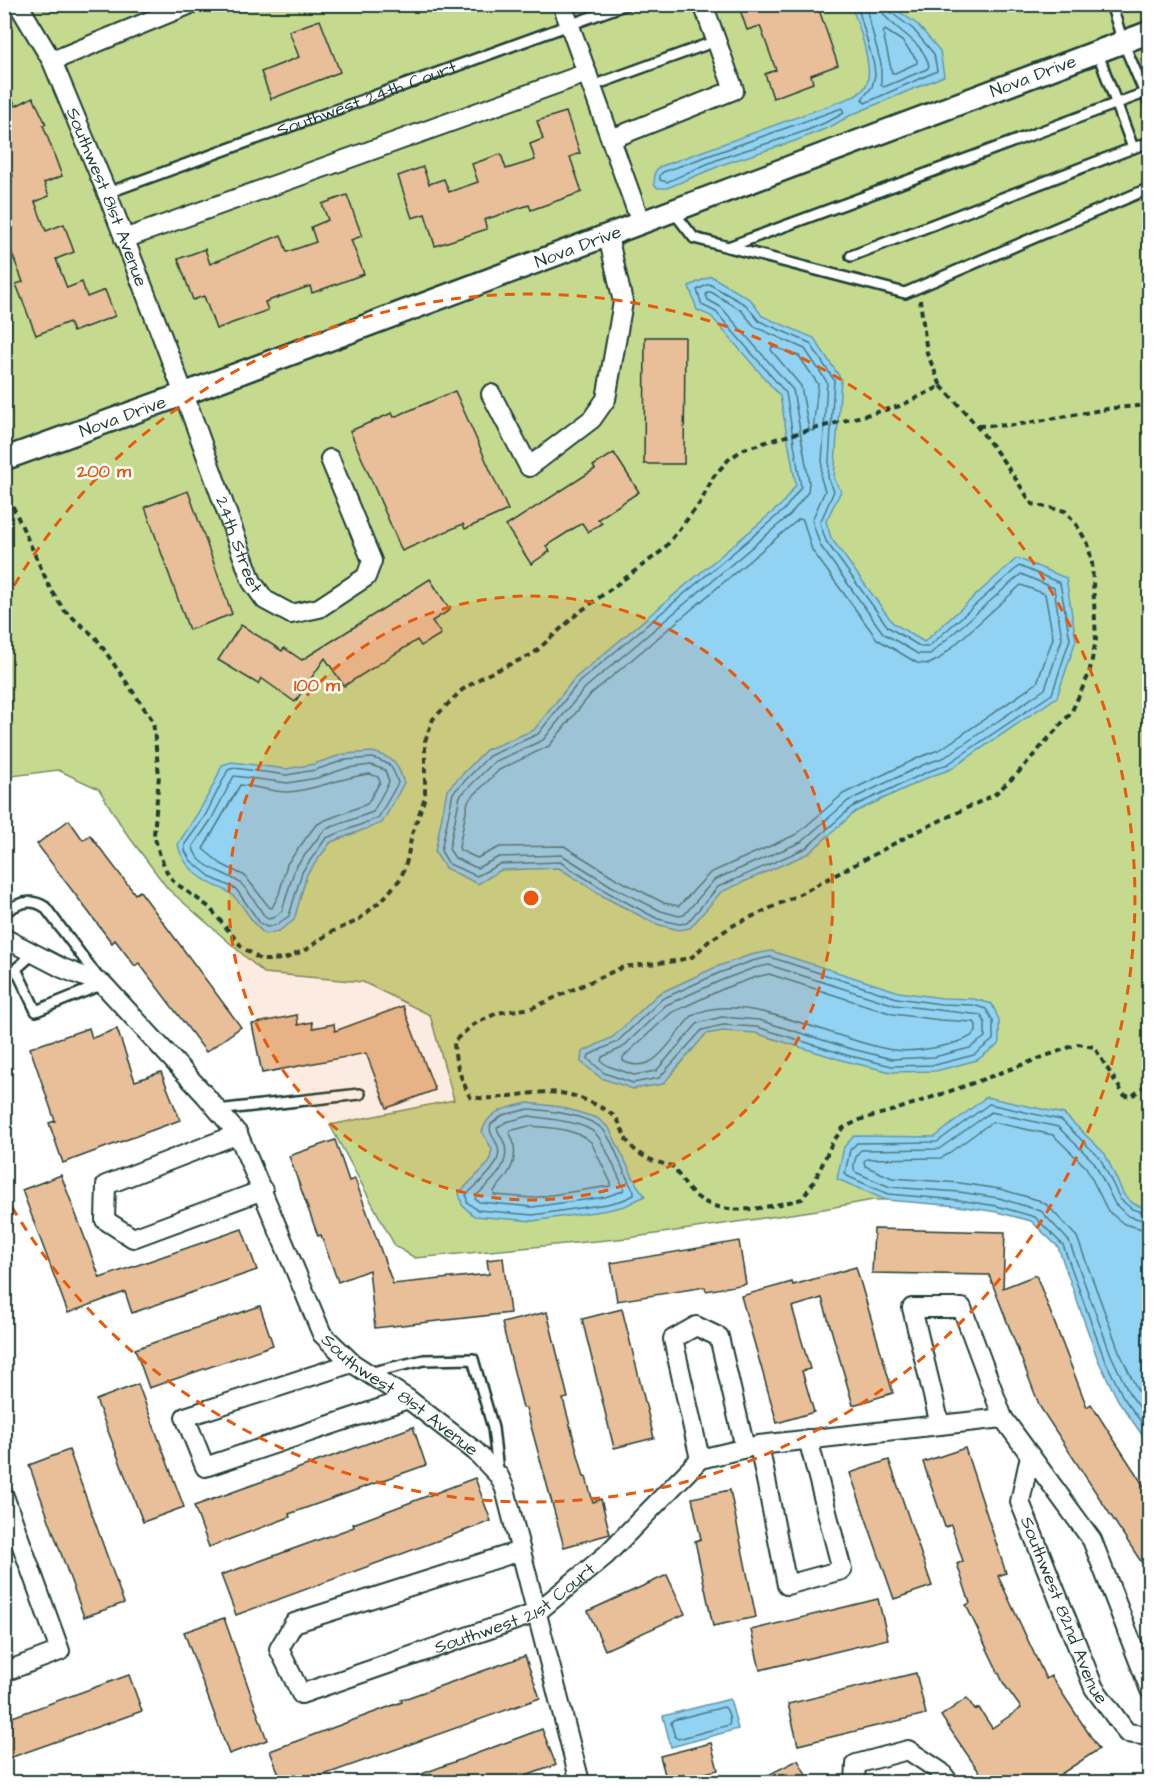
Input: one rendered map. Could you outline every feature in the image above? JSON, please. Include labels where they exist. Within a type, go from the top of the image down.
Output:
[{"type":"street","name":"Southwest 81st Avenue","points":[[18,4],[52,61],[184,394]]},
{"type":"street","points":[[52,61],[191,4]]},
{"type":"street","points":[[562,4],[641,224]]},
{"type":"street","points":[[611,139],[734,90],[703,4]]},
{"type":"street","name":"Nova Drive","points":[[4,459],[641,224],[1149,32]]},
{"type":"street","points":[[124,239],[589,80]]},
{"type":"street","points":[[490,394],[529,467],[578,432],[592,419],[606,399],[623,302],[608,236]]},
{"type":"street","name":"24th Street","points":[[184,394],[252,582],[265,600],[291,614],[318,609],[366,577],[372,561],[330,459]]},
{"type":"street","name":"Southwest 81st Avenue","points":[[4,938],[62,968],[103,984],[238,1134],[322,1334],[352,1363],[408,1399],[475,1451],[499,1476],[505,1489],[580,1782]]},
{"type":"street","points":[[238,1134],[106,1185],[105,1220],[133,1238],[262,1190]]},
{"type":"street","points":[[940,1425],[912,1308],[962,1308],[1003,1418],[1092,1540],[1149,1690]]},
{"type":"street","points":[[808,1439],[842,1570],[787,1585],[752,1446],[719,1337],[696,1326],[674,1339],[700,1459],[752,1446],[808,1439],[1003,1418]]},
{"type":"street","points":[[352,1363],[185,1417],[205,1467],[408,1399]]},
{"type":"street","name":"Southwest 82nd Avenue","points":[[1030,1456],[1020,1502],[1094,1688],[1126,1733],[1149,1736]]},
{"type":"street","name":"Southwest 21st Court","points":[[520,1551],[294,1623],[279,1649],[301,1694],[536,1613],[606,1555],[700,1459]]},
{"type":"street","points":[[4,1496],[60,1651],[4,1672]]},
{"type":"street","points":[[855,1782],[856,1764],[908,1750],[941,1772],[949,1782]]},
{"type":"lane","name":"Southwest 24th Court","points":[[106,193],[627,4]]},
{"type":"lane","points":[[1111,4],[1123,42],[1147,91],[1149,105]]},
{"type":"lane","points":[[589,80],[716,41]]},
{"type":"lane","points":[[1097,51],[1133,148]]},
{"type":"lane","points":[[728,247],[1147,91]]},
{"type":"lane","points":[[851,255],[1149,142]]},
{"type":"lane","points":[[673,211],[694,238],[905,293],[1149,188]]},
{"type":"lane","points":[[4,912],[26,902],[37,902],[45,907],[103,984],[36,1011],[16,969],[34,953]]},
{"type":"lane","points":[[217,1110],[360,1094]]},
{"type":"lane","points":[[369,1373],[424,1360],[473,1359],[493,1428],[499,1476]]},
{"type":"path","points":[[918,287],[927,352],[941,386],[1001,455],[1032,504],[1065,511],[1088,544],[1092,563],[1096,640],[1089,674],[1071,713],[1017,774],[994,795],[734,925],[709,941],[692,957],[623,967],[532,1008],[497,1012],[473,1024],[454,1041],[454,1058],[470,1097],[487,1100],[510,1095],[548,1092],[578,1097],[600,1107],[616,1119],[637,1152],[655,1162],[672,1166],[691,1192],[712,1205],[730,1211],[802,1199],[815,1180],[832,1143],[843,1128],[862,1119],[965,1086],[1078,1044],[1094,1047],[1124,1095],[1131,1097],[1149,1082]]},
{"type":"path","points":[[4,487],[51,590],[64,610],[96,638],[153,721],[159,775],[154,835],[167,872],[174,882],[209,908],[242,947],[261,960],[272,960],[287,958],[308,949],[329,933],[357,921],[384,898],[401,878],[412,834],[425,798],[425,741],[433,719],[462,690],[483,676],[533,654],[577,615],[663,550],[700,503],[714,476],[729,459],[744,449],[779,438],[900,406],[941,386]]},
{"type":"path","points":[[978,426],[1016,425],[1113,408],[1149,405]]},
{"type":"green space","points":[[4,5],[1149,5],[1149,1370],[1046,1171],[1011,1198],[873,1200],[628,1238],[415,1258],[395,1246],[330,1125],[454,1100],[430,1015],[363,982],[264,973],[168,889],[124,830],[99,789],[58,770],[5,777]]},
{"type":"water","points":[[850,5],[890,5],[918,25],[940,51],[944,76],[795,141],[724,164],[667,188],[658,188],[654,185],[655,172],[659,167],[855,96],[860,92],[867,83],[868,66],[857,21]]},
{"type":"water","points":[[711,276],[751,300],[762,316],[814,338],[841,379],[834,479],[841,491],[826,521],[831,538],[893,623],[924,642],[1017,558],[1066,578],[1076,640],[1057,697],[951,769],[855,812],[809,853],[721,892],[690,928],[679,930],[656,924],[606,898],[559,868],[501,870],[478,884],[445,868],[435,852],[447,790],[486,750],[534,730],[574,679],[781,505],[796,485],[780,396],[711,316],[697,310],[689,286]]},
{"type":"water","points":[[373,752],[394,762],[404,783],[382,823],[331,842],[307,874],[294,920],[279,931],[265,934],[255,925],[236,898],[199,876],[182,856],[178,844],[208,796],[222,765],[232,762],[286,769],[314,764],[344,754]]},
{"type":"water","points":[[771,951],[899,992],[942,998],[974,999],[992,1004],[999,1020],[999,1044],[977,1060],[936,1071],[891,1072],[845,1061],[755,1033],[723,1031],[706,1034],[663,1084],[633,1089],[601,1078],[581,1062],[582,1052],[613,1037],[658,994],[716,967],[750,955]]},
{"type":"water","points":[[986,1097],[1064,1114],[1105,1154],[1124,1195],[1134,1204],[1149,1209],[1149,1445],[1118,1400],[1098,1360],[1058,1247],[1031,1221],[997,1212],[958,1206],[886,1200],[837,1179],[844,1147],[854,1136],[935,1137]]},
{"type":"water","points":[[528,1103],[561,1107],[597,1118],[609,1128],[637,1185],[645,1196],[625,1206],[608,1210],[533,1221],[474,1216],[462,1205],[459,1193],[489,1163],[492,1149],[482,1132],[485,1124],[489,1118],[500,1111]]},
{"type":"water","points":[[730,1699],[738,1729],[671,1747],[663,1716]]},
{"type":"building","points":[[738,4],[817,4],[838,65],[811,75],[813,83],[773,98],[765,74],[776,70],[760,26],[747,30]]},
{"type":"building","points":[[320,20],[340,72],[271,99],[261,72],[299,57],[289,31]]},
{"type":"building","points":[[4,83],[16,106],[33,97],[46,124],[43,125],[62,176],[44,183],[49,196],[35,202],[46,231],[64,224],[74,252],[56,259],[67,288],[82,282],[87,297],[105,290],[115,316],[73,332],[69,322],[36,335],[16,284],[23,282],[4,233],[4,179],[13,176],[4,152]]},
{"type":"building","points":[[566,112],[580,153],[570,157],[582,192],[531,210],[529,205],[484,220],[487,229],[435,246],[425,214],[412,218],[398,176],[423,167],[429,184],[444,179],[449,192],[478,182],[472,164],[501,154],[506,169],[535,160],[530,144],[543,139],[537,121]]},
{"type":"building","points":[[347,195],[362,236],[351,240],[364,274],[312,293],[310,286],[265,302],[268,310],[216,329],[204,296],[193,300],[178,259],[205,249],[210,264],[281,235],[287,252],[316,242],[311,227],[328,220],[322,204]]},
{"type":"building","points":[[645,337],[685,337],[684,464],[644,464]]},
{"type":"building","points":[[455,391],[508,510],[465,529],[463,524],[402,551],[350,431],[392,413],[394,417]]},
{"type":"building","points":[[614,453],[639,492],[598,519],[602,523],[588,532],[582,523],[546,546],[550,551],[531,564],[506,526],[595,469],[593,466]]},
{"type":"building","points":[[188,491],[232,614],[189,630],[145,507]]},
{"type":"building","points":[[430,579],[450,610],[432,621],[441,634],[421,646],[417,640],[344,686],[325,658],[295,702],[261,678],[258,684],[218,660],[241,625],[282,651],[284,648],[302,660]]},
{"type":"building","points":[[69,820],[83,840],[90,835],[135,894],[140,891],[241,1027],[206,1052],[139,963],[135,966],[115,940],[112,943],[37,844]]},
{"type":"building","points":[[403,1006],[435,1090],[387,1108],[366,1053],[262,1073],[252,1024],[297,1015],[298,1025],[312,1022],[313,1028],[334,1024],[335,1031]]},
{"type":"building","points":[[89,1028],[92,1038],[117,1029],[135,1081],[161,1072],[180,1120],[63,1163],[49,1123],[55,1121],[30,1048]]},
{"type":"building","points":[[335,1140],[349,1181],[355,1179],[393,1284],[489,1274],[487,1260],[503,1258],[510,1313],[375,1328],[369,1270],[338,1282],[321,1235],[318,1236],[289,1156]]},
{"type":"building","points":[[61,1175],[100,1278],[242,1229],[257,1270],[132,1313],[125,1292],[68,1313],[22,1190]]},
{"type":"building","points":[[874,1229],[1005,1232],[1003,1288],[1036,1275],[1087,1407],[1091,1404],[1149,1494],[1149,1574],[1040,1407],[989,1275],[872,1273]]},
{"type":"building","points":[[739,1241],[746,1284],[706,1291],[705,1287],[617,1301],[611,1263]]},
{"type":"building","points":[[856,1267],[893,1393],[853,1405],[822,1298],[792,1307],[810,1369],[802,1371],[814,1412],[777,1423],[741,1296],[792,1282],[793,1285]]},
{"type":"building","points":[[260,1306],[273,1345],[149,1388],[135,1349]]},
{"type":"building","points":[[622,1309],[654,1438],[614,1448],[582,1319]]},
{"type":"building","points":[[547,1312],[568,1398],[563,1399],[584,1477],[586,1477],[593,1502],[601,1499],[610,1534],[564,1547],[526,1408],[523,1408],[502,1323]]},
{"type":"building","points":[[138,1384],[184,1507],[143,1522],[96,1400]]},
{"type":"building","points":[[413,1427],[426,1465],[289,1514],[290,1517],[209,1547],[194,1506]]},
{"type":"building","points":[[965,1448],[1006,1573],[998,1576],[1046,1679],[1051,1676],[1099,1749],[1049,1782],[986,1782],[941,1716],[967,1698],[975,1710],[979,1708],[992,1728],[1021,1708],[1004,1684],[966,1605],[970,1603],[957,1564],[963,1561],[951,1525],[945,1527],[923,1462]]},
{"type":"building","points":[[69,1450],[124,1603],[84,1617],[29,1465]]},
{"type":"building","points":[[889,1460],[932,1586],[894,1599],[850,1473]]},
{"type":"building","points":[[475,1478],[491,1521],[236,1615],[221,1575],[354,1527],[353,1524]]},
{"type":"building","points":[[730,1490],[756,1617],[713,1626],[695,1541],[701,1539],[692,1498]]},
{"type":"building","points":[[667,1575],[685,1614],[605,1650],[588,1611]]},
{"type":"building","points":[[878,1599],[888,1639],[760,1670],[751,1630]]},
{"type":"building","points":[[224,1618],[267,1740],[229,1754],[184,1632]]},
{"type":"building","points":[[525,1656],[540,1698],[304,1782],[282,1782],[270,1751],[402,1702],[401,1700]]},
{"type":"building","points":[[916,1673],[926,1714],[798,1745],[788,1704]]},
{"type":"building","points":[[129,1675],[142,1711],[4,1760],[4,1720]]},
{"type":"building","points":[[542,1729],[556,1765],[509,1782],[403,1782],[403,1781]]},
{"type":"building","points":[[711,1743],[718,1770],[667,1782],[660,1756]]},
{"type":"building","points":[[798,1760],[810,1782],[754,1782]]}]
